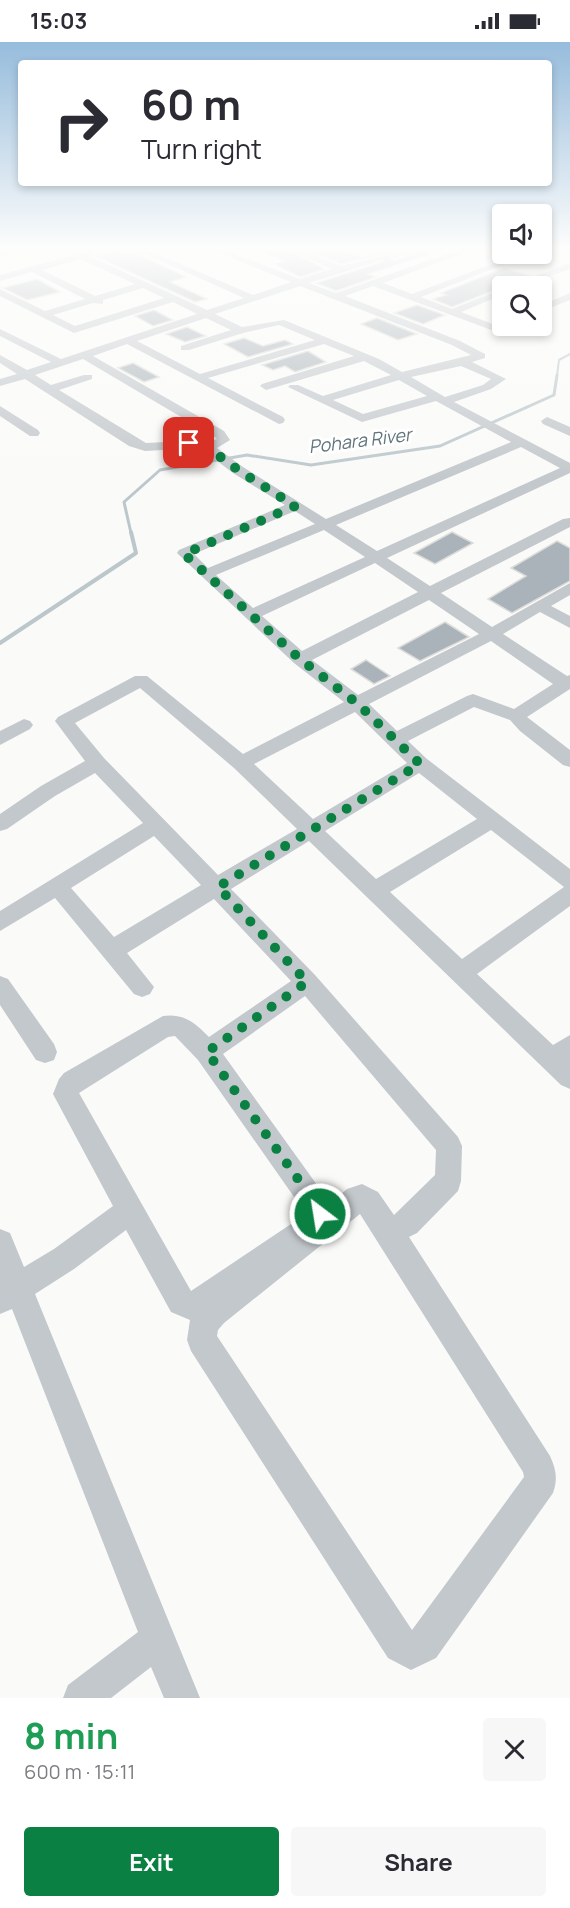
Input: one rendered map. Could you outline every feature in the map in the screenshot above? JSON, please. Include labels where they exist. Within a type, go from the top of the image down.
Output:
[{"type":"street","points":[[70,328],[89,339],[127,340],[162,328]]},
{"type":"street","points":[[84,355],[89,339],[103,328]]},
{"type":"street","points":[[237,328],[241,330]]},
{"type":"street","points":[[185,348],[249,328]]},
{"type":"street","points":[[294,328],[364,357],[570,468]]},
{"type":"street","points":[[322,400],[400,376],[481,356],[418,328]]},
{"type":"street","points":[[456,343],[492,328]]},
{"type":"street","points":[[0,332],[61,363]]},
{"type":"street","points":[[127,340],[279,420]]},
{"type":"street","points":[[196,378],[323,341]]},
{"type":"street","points":[[0,383],[84,355],[220,434],[224,440],[210,450]]},
{"type":"street","points":[[266,386],[364,357]]},
{"type":"street","points":[[0,358],[134,443],[145,447],[203,444],[238,470],[568,682],[516,716]]},
{"type":"street","points":[[294,387],[362,418],[487,387],[500,379],[462,362]]},
{"type":"street","points":[[51,389],[88,377]]},
{"type":"street","points":[[0,410],[34,433]]},
{"type":"street","points":[[548,421],[570,432]]},
{"type":"street","points":[[206,574],[326,525],[516,438]]},
{"type":"street","points":[[250,615],[570,468]]},
{"type":"street","points":[[295,506],[184,554],[300,659],[358,704],[420,764],[570,881]]},
{"type":"street","points":[[300,659],[568,522]]},
{"type":"street","points":[[241,763],[490,634],[570,588]]},
{"type":"street","points":[[540,606],[570,623]]},
{"type":"street","points":[[388,1232],[407,1223],[448,1181],[449,1146],[307,982],[97,763],[64,721],[141,680],[241,763],[461,973],[561,1053],[570,1077]]},
{"type":"street","points":[[395,740],[473,700],[516,716],[526,728],[570,760]]},
{"type":"street","points":[[0,739],[24,725]]},
{"type":"street","points":[[0,824],[48,791],[97,763]]},
{"type":"street","points":[[112,950],[420,764]]},
{"type":"street","points":[[375,890],[492,820]]},
{"type":"street","points":[[0,922],[157,824]]},
{"type":"street","points":[[58,887],[141,987]]},
{"type":"street","points":[[461,973],[570,894]]},
{"type":"street","points":[[207,1052],[307,982]]},
{"type":"street","points":[[0,986],[45,1052]]},
{"type":"street","points":[[174,1025],[183,1028],[207,1052],[318,1207],[320,1214],[317,1223],[195,1305],[188,1306],[181,1302],[66,1094],[73,1081],[163,1027],[174,1025]]},
{"type":"street","points":[[362,1198],[368,1202],[388,1232],[539,1467],[541,1481],[423,1645],[411,1652],[401,1645],[202,1340],[203,1324],[214,1313],[357,1199],[362,1198]]},
{"type":"street","points":[[9,1293],[64,1259],[129,1211]]},
{"type":"street","points":[[0,1243],[9,1293],[182,1698]]},
{"type":"street","points":[[81,1698],[158,1639]]},
{"type":"building","points":[[190,328],[206,336],[185,342],[166,334]]},
{"type":"building","points":[[371,328],[403,328],[417,334],[398,340]]},
{"type":"building","points":[[244,338],[263,346],[285,340],[293,344],[248,357],[224,344]]},
{"type":"building","points":[[308,351],[326,362],[295,372],[285,366],[273,370],[262,365]]},
{"type":"building","points":[[133,363],[159,377],[144,382],[118,368]]},
{"type":"building","points":[[452,532],[473,543],[435,564],[414,553]]},
{"type":"building","points":[[557,541],[570,548],[570,581],[512,613],[488,599],[526,576],[511,568]]},
{"type":"building","points":[[445,622],[469,637],[420,661],[398,648]]},
{"type":"building","points":[[366,660],[390,676],[374,684],[351,669]]},
{"type":"waterway","name":"Pohara River","points":[[557,376],[559,360],[570,354]]},
{"type":"waterway","name":"Pohara River","points":[[131,533],[124,502],[160,470],[247,455],[311,465],[440,446],[554,395],[557,375]]},
{"type":"waterway","name":"Pohara River","points":[[0,643],[136,553],[131,532]]},
{"type":"route","points":[[189,443],[203,444],[238,470],[295,506],[184,554],[300,659],[358,704],[420,764],[218,887],[307,982],[262,1011],[207,1052],[318,1207],[320,1214]]}]
